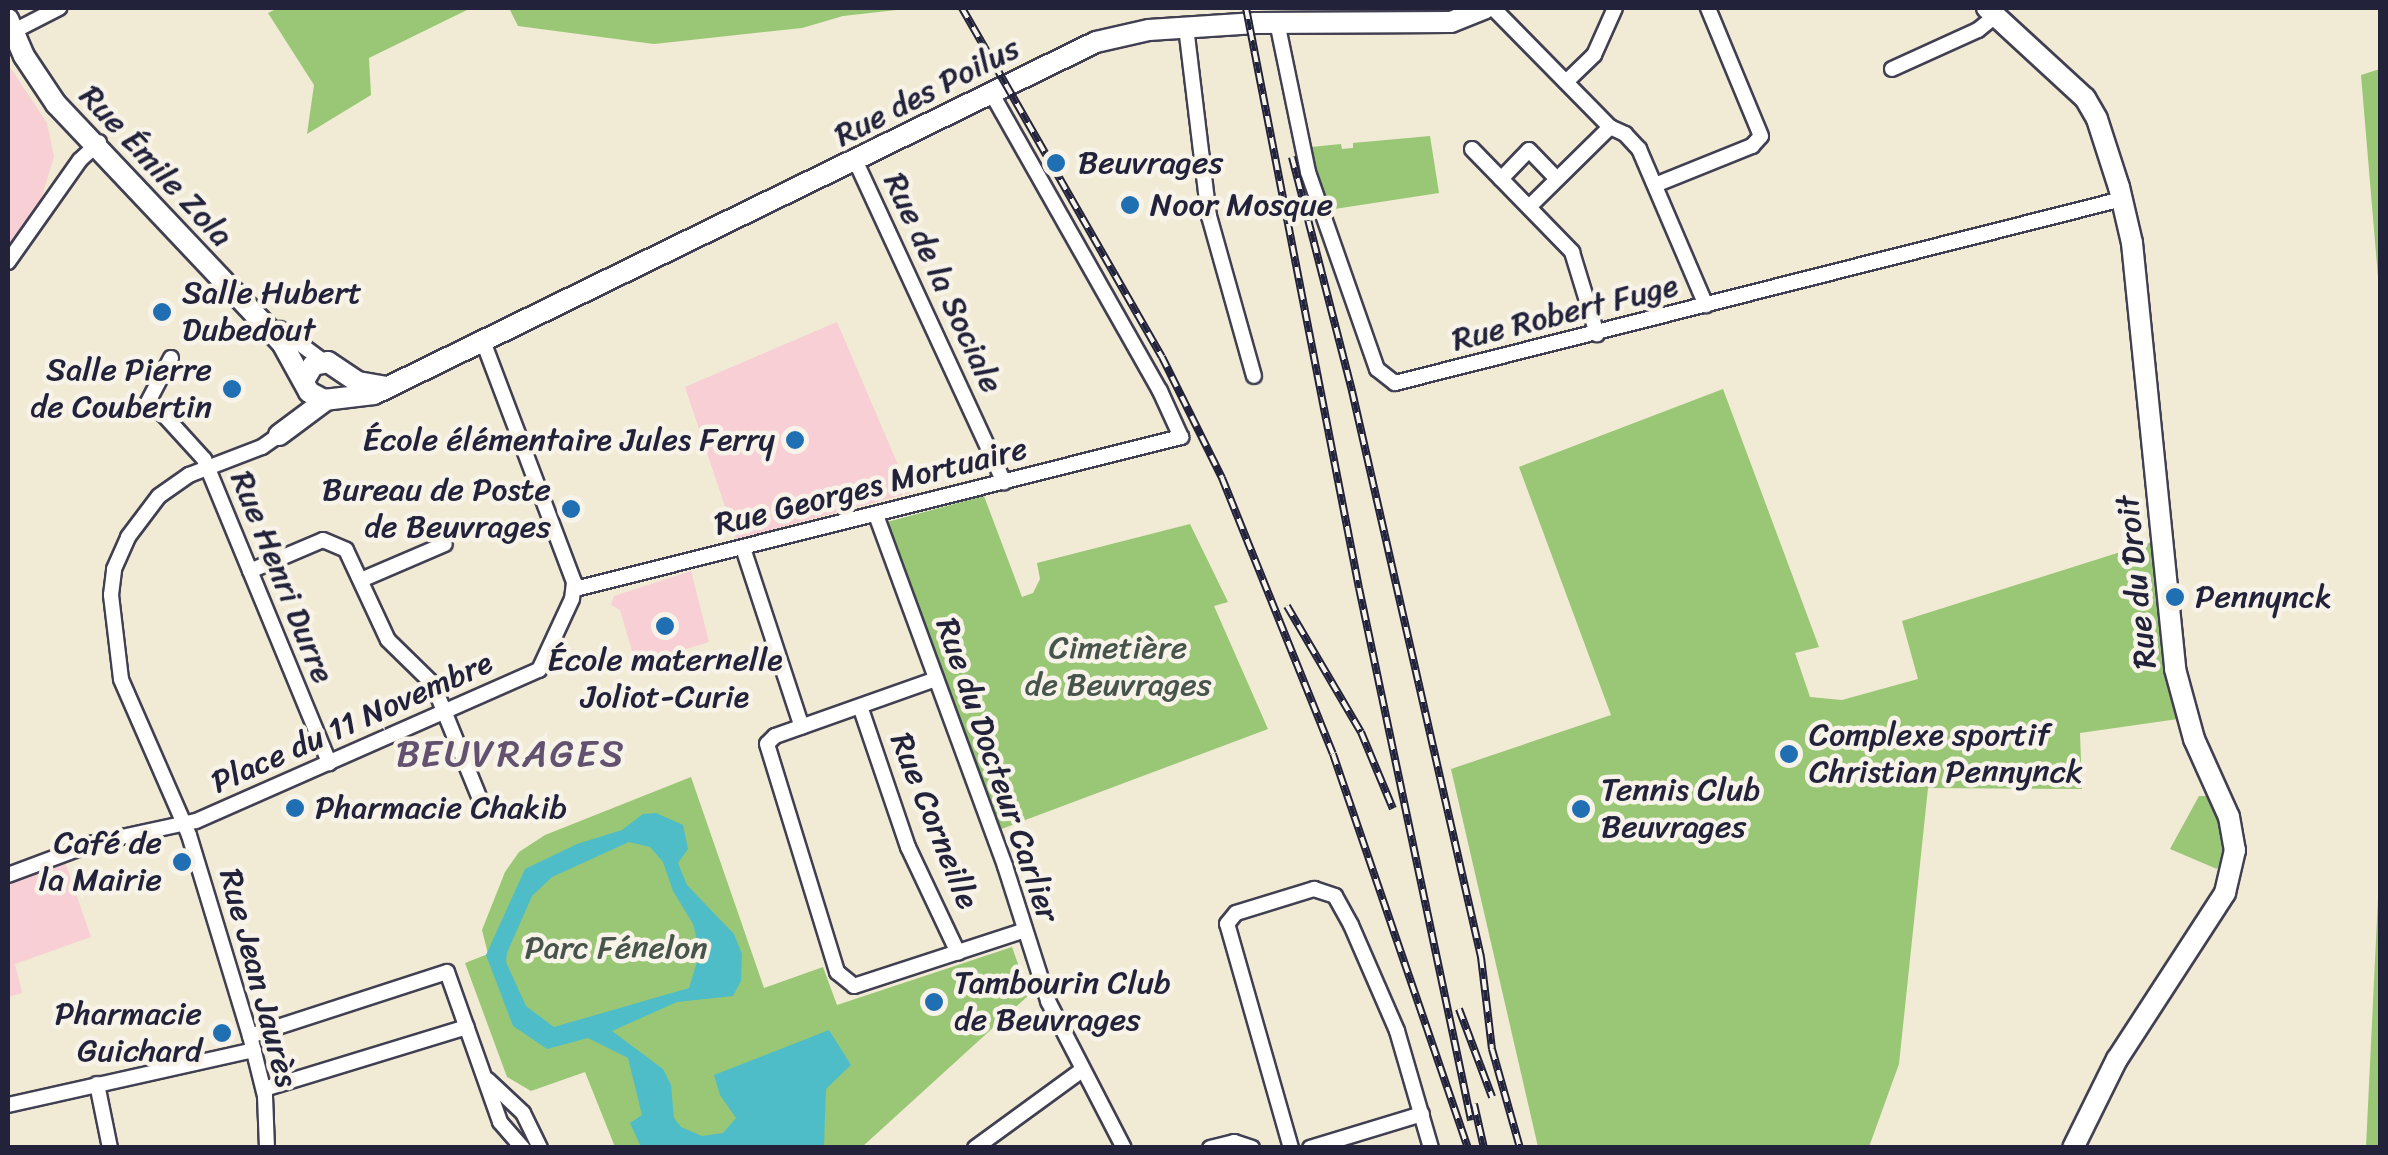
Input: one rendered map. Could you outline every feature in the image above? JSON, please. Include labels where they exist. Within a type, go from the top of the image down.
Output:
[{"type":"street","points":[[11,25],[59,8]]},
{"type":"street","points":[[1489,8],[1610,127],[1625,134],[1639,149],[1706,306]]},
{"type":"street","name":"Rue des Poilus","points":[[329,400],[363,397],[386,388],[1096,42],[1186,27],[1210,17],[1277,22],[1450,22],[1489,8]]},
{"type":"street","points":[[1566,82],[1594,55],[1615,8]]},
{"type":"street","points":[[1655,185],[1752,146],[1761,136],[1708,8]]},
{"type":"street","points":[[1892,69],[1978,30],[1991,12]]},
{"type":"street","name":"Rue du Droit","points":[[1991,12],[2085,98],[2098,119],[2122,199],[2132,242],[2175,669],[2194,739],[2229,818],[2235,858],[2222,899],[2116,1059],[2073,1148]]},
{"type":"street","name":"Rue Robert Fuge","points":[[1277,22],[1305,162],[1383,376],[1406,382],[2122,199]]},
{"type":"street","name":"Rue Émile Zola","points":[[11,25],[24,56],[59,101],[285,346],[305,381]]},
{"type":"street","points":[[1186,27],[1209,216],[1254,376]]},
{"type":"street","name":"Rue Georges Mortuaire","points":[[575,589],[1181,437],[1160,392],[992,94]]},
{"type":"street","points":[[1529,207],[1610,127]]},
{"type":"street","points":[[8,262],[97,143]]},
{"type":"street","points":[[1472,150],[1575,257],[1597,334]]},
{"type":"street","points":[[1501,179],[1529,150],[1558,179]]},
{"type":"street","name":"Rue de la Sociale","points":[[856,162],[1004,482]]},
{"type":"street","name":"Rue Émile Zola","points":[[209,261],[291,340],[333,367]]},
{"type":"street","points":[[483,341],[565,549],[575,589]]},
{"type":"street","name":"Rue Henri Durre","points":[[171,358],[147,404],[163,414],[207,467],[329,763]]},
{"type":"street","points":[[280,434],[311,367],[333,367],[363,384],[386,388]]},
{"type":"street","points":[[280,434],[344,387],[333,367]]},
{"type":"street","points":[[305,381],[312,396],[329,400]]},
{"type":"street","name":"Rue Jean Jaurès","points":[[267,1148],[264,1089],[185,824],[121,679],[114,640],[112,586],[120,555],[142,515],[174,485],[207,467],[262,447],[280,434]]},
{"type":"street","name":"Rue du Docteur Carlier","points":[[876,515],[1048,1001],[1124,1148]]},
{"type":"street","points":[[250,571],[328,540],[346,550],[388,640],[430,679],[479,796]]},
{"type":"street","points":[[362,580],[444,544]]},
{"type":"street","points":[[743,548],[802,727]]},
{"type":"street","name":"Place du 11 Novembre","points":[[8,875],[94,843],[185,824],[540,670],[575,589]]},
{"type":"street","points":[[936,679],[772,738],[766,751],[839,975],[854,986],[1025,930]]},
{"type":"street","name":"Rue Corneille","points":[[860,709],[908,846],[958,953]]},
{"type":"street","points":[[1292,1148],[1227,924],[1236,913],[1310,890],[1327,892],[1340,903],[1389,1010],[1431,1148]]},
{"type":"street","points":[[8,1105],[252,1043],[447,972],[505,1131],[534,1146]]},
{"type":"street","points":[[264,1089],[467,1027]]},
{"type":"street","points":[[975,1148],[1082,1070]]},
{"type":"street","points":[[485,1075],[495,1090],[524,1112],[534,1146]]},
{"type":"street","points":[[97,1084],[110,1148]]},
{"type":"street","points":[[1310,1148],[1422,1114]]},
{"type":"street","points":[[1210,1148],[1234,1142],[1252,1148]]},
{"type":"shaded area","points":[[8,64],[47,123],[54,157],[40,202],[8,249]]},
{"type":"shaded area","name":"École élémentaire Jules Ferry","points":[[837,322],[910,493],[736,539],[685,387]]},
{"type":"shaded area","name":"École maternelle Joliot-Curie","points":[[691,571],[709,642],[636,664],[620,610],[611,605],[614,596]]},
{"type":"shaded area","points":[[65,862],[91,937],[15,964],[22,993],[8,997],[8,883]]},
{"type":"green space","points":[[278,8],[471,8],[369,58],[371,95],[307,134],[314,85],[268,13]]},
{"type":"green space","points":[[509,8],[914,8],[843,16],[802,28],[654,44],[518,26]]},
{"type":"green space","points":[[2380,69],[2380,301],[2361,75]]},
{"type":"green space","points":[[1430,136],[1439,193],[1328,210],[1311,147],[1341,144],[1342,149],[1353,148],[1353,143]]},
{"type":"green space","name":"Complexe sportif Christian Pennynck","points":[[1723,389],[1819,647],[1795,653],[1810,697],[1842,700],[1918,679],[1902,621],[2152,542],[2178,719],[2080,733],[2082,789],[1928,788],[1899,1064],[1869,1147],[1538,1147],[1451,769],[1611,715],[1519,467]]},
{"type":"green space","name":"Cimetière de Beuvrages","points":[[984,496],[1022,597],[1033,593],[1040,579],[1037,563],[1190,524],[1228,602],[1214,606],[1268,729],[999,830],[887,522]]},
{"type":"green space","name":"Parc Fénelon","points":[[691,777],[764,988],[823,967],[837,1005],[1012,947],[1029,995],[862,1147],[615,1147],[585,1072],[531,1091],[507,1077],[465,963],[488,954],[482,930],[505,872],[519,852],[545,835]]},
{"type":"green space","points":[[2199,796],[2210,796],[2226,851],[2217,869],[2170,849]]},
{"type":"green space","points":[[2380,857],[2380,1147],[2366,1148],[2366,1147]]},
{"type":"water","points":[[656,813],[683,825],[688,849],[678,863],[687,885],[734,934],[742,954],[741,981],[733,996],[677,1002],[612,1031],[663,1069],[671,1085],[674,1118],[681,1127],[702,1136],[723,1133],[736,1118],[720,1095],[714,1075],[829,1030],[851,1065],[826,1089],[824,1145],[641,1147],[630,1123],[642,1115],[628,1058],[588,1038],[547,1049],[513,1026],[486,955],[525,869],[577,844],[622,830],[643,814]],"holes":[[[629,842],[650,847],[663,862],[673,891],[693,924],[700,952],[689,988],[554,1027],[526,1006],[506,962],[532,896],[552,877]]]},
{"type":"railway","points":[[962,8],[1162,357],[1222,478],[1333,754],[1468,1148]]},
{"type":"railway","points":[[1246,8],[1359,588],[1471,1120]]},
{"type":"railway","points":[[1292,157],[1352,391],[1481,957],[1492,1049],[1520,1148]]},
{"type":"railway","points":[[1287,606],[1361,732],[1393,809]]},
{"type":"railway","points":[[1459,1009],[1492,1097]]},
{"type":"railway","points":[[1474,1104],[1484,1148]]},
{"type":"place","name":"Beuvrages","points":[[1056,163]]},
{"type":"place","name":"Noor Mosque","points":[[1130,205]]},
{"type":"place","name":"Salle Hubert Dubedout","points":[[162,312]]},
{"type":"place","name":"Salle Pierre de Coubertin","points":[[232,389]]},
{"type":"place","name":"École élémentaire Jules Ferry","points":[[795,440]]},
{"type":"place","name":"Bureau de Poste de Beuvrages","points":[[571,509]]},
{"type":"place","name":"Pennynck","points":[[2175,597]]},
{"type":"place","name":"École maternelle Joliot-Curie","points":[[665,626]]},
{"type":"place","name":"Complexe sportif Christian Pennynck","points":[[1789,754]]},
{"type":"place","name":"Pharmacie Chakib","points":[[295,808]]},
{"type":"place","name":"Tennis Club Beuvrages","points":[[1581,809]]},
{"type":"place","name":"Café de la Mairie","points":[[182,862]]},
{"type":"place","name":"Tambourin Club de Beuvrages","points":[[934,1002]]},
{"type":"place","name":"Pharmacie Guichard","points":[[222,1033]]},
{"type":"district","name":"BEUVRAGES","points":[[511,754]]}]
